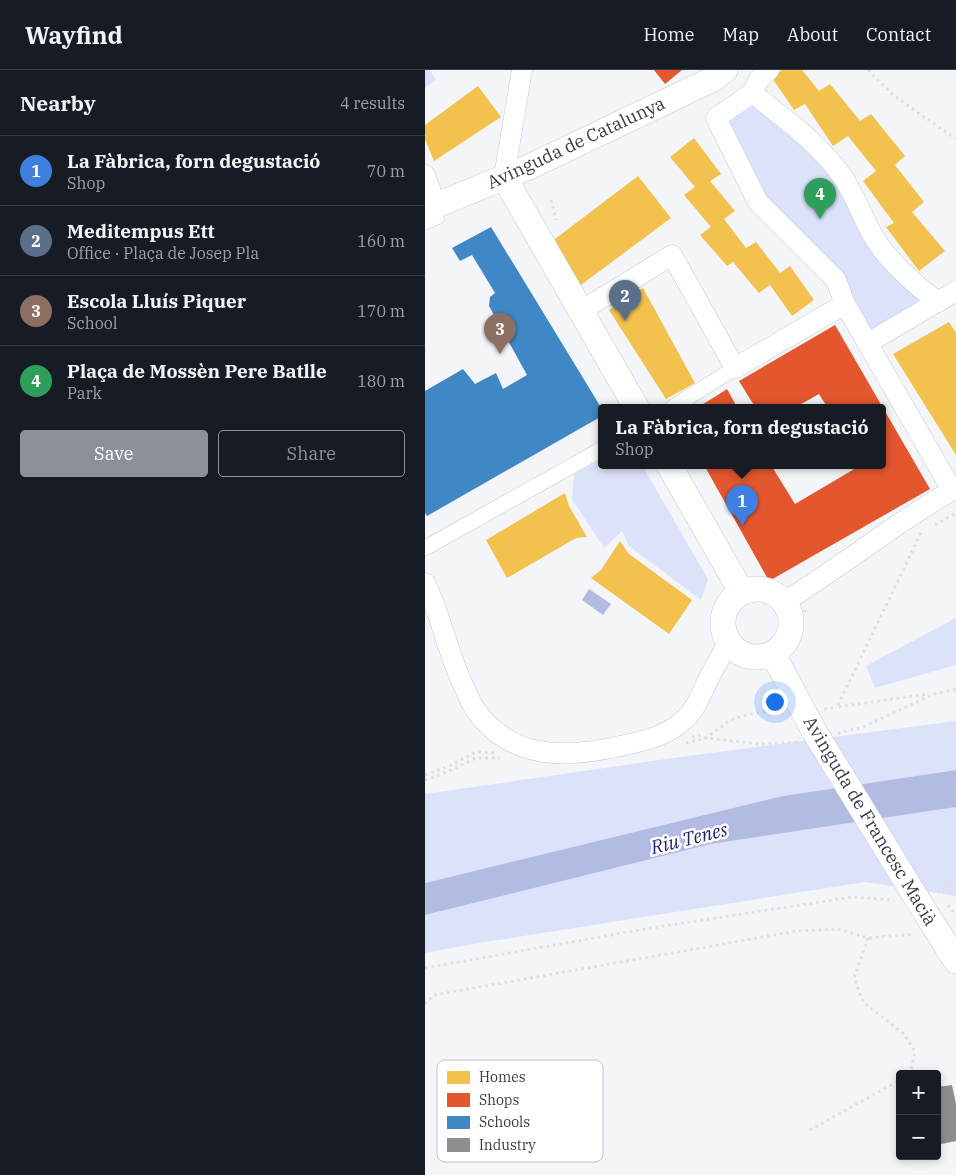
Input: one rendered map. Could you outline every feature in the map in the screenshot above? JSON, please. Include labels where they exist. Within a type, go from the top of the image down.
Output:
[{"type":"street","points":[[522,70],[504,177],[634,404]]},
{"type":"street","name":"Avinguda de Catalunya","points":[[429,214],[711,80],[725,70]]},
{"type":"street","points":[[769,70],[759,79],[752,93],[716,118],[758,202],[837,280],[845,304],[954,489],[915,512],[813,584],[795,604],[789,610],[791,631],[781,648],[784,655],[763,657],[744,655],[729,642],[723,626],[724,616],[734,598],[742,593],[753,590],[765,590],[795,604]]},
{"type":"street","points":[[752,93],[809,138],[844,179],[873,235],[883,250],[916,286],[938,302]]},
{"type":"street","points":[[425,175],[429,214]]},
{"type":"street","points":[[581,311],[672,255],[735,368]]},
{"type":"street","points":[[868,343],[956,291]]},
{"type":"street","points":[[678,404],[735,368],[845,304]]},
{"type":"street","points":[[425,548],[598,451]]},
{"type":"street","points":[[671,469],[742,593]]},
{"type":"street","points":[[425,583],[433,598],[456,671],[475,709],[489,726],[504,738],[518,746],[542,753],[566,755],[609,749],[646,740],[671,731],[688,716],[729,642]]},
{"type":"street","name":"Avinguda de Francesc Macià","points":[[784,655],[821,718],[915,896],[956,961]]},
{"type":"path","points":[[868,70],[893,94],[956,139]]},
{"type":"path","points":[[551,200],[556,220]]},
{"type":"path","points":[[837,707],[920,533],[956,512]]},
{"type":"path","points":[[784,655],[798,629],[795,604]]},
{"type":"path","points":[[819,702],[821,718],[837,707],[934,694]]},
{"type":"path","points":[[706,738],[730,720],[754,713],[786,710]]},
{"type":"path","points":[[425,780],[476,758],[507,760]]},
{"type":"path","points":[[425,968],[645,929],[852,897],[915,896]]},
{"type":"path","points":[[425,1004],[434,995],[797,931],[838,929],[868,938],[938,932]]},
{"type":"path","points":[[868,938],[854,978],[863,1002],[904,1034],[915,1052],[911,1070]]},
{"type":"path","points":[[810,1130],[896,1082]]},
{"type":"shaded area","points":[[425,70],[430,70],[436,80],[425,88]]},
{"type":"shaded area","points":[[752,93],[810,138],[873,235],[938,302],[868,343],[845,304],[758,202],[716,118]]},
{"type":"shaded area","points":[[598,461],[598,469],[644,469],[708,579],[701,600],[629,546],[622,531],[604,548],[572,499],[574,474]]},
{"type":"shaded area","points":[[956,618],[956,665],[875,688],[866,666]]},
{"type":"shaded area","points":[[956,721],[956,770],[783,796],[425,883],[425,794],[673,758]]},
{"type":"shaded area","points":[[956,807],[956,896],[865,882],[425,953],[425,915],[711,844]]},
{"type":"water","points":[[589,589],[611,604],[603,615],[582,600]]},
{"type":"water","name":"Riu Tenes","points":[[956,770],[956,807],[711,844],[425,915],[425,883],[783,796]]},
{"type":"building: Homes","points":[[782,70],[802,70],[819,91],[830,84],[860,121],[871,114],[905,156],[895,165],[924,202],[912,212],[945,251],[919,271],[886,227],[894,223],[863,181],[876,171],[848,136],[833,146],[805,104],[794,110],[772,78]]},
{"type":"building: Homes","points":[[478,86],[501,117],[434,161],[425,139],[425,125]]},
{"type":"building: Homes","points":[[694,138],[721,174],[710,181],[735,211],[724,219],[746,248],[756,242],[780,273],[790,266],[814,300],[792,316],[770,285],[759,293],[733,262],[727,266],[700,235],[711,227],[684,195],[695,187],[670,157]]},
{"type":"building: Homes","points":[[638,176],[671,218],[581,285],[551,242]]},
{"type":"building: Homes","points":[[643,288],[695,383],[666,399],[609,310]]},
{"type":"building: Homes","points":[[949,322],[956,333],[956,455],[893,354]]},
{"type":"building: Homes","points":[[565,493],[569,506],[587,537],[576,538],[507,578],[486,540]]},
{"type":"building: Homes","points":[[620,541],[629,554],[692,600],[669,634],[591,578],[601,570]]},
{"type":"building: Shops","points":[[654,70],[682,70],[665,84]]},
{"type":"building: Shops","points":[[835,325],[881,404],[825,404],[819,394],[801,404],[753,404],[739,381]]},
{"type":"building: Shops","points":[[727,389],[735,404],[703,404]]},
{"type":"building: Shops","points":[[886,413],[930,489],[769,581],[706,469],[773,469],[795,504],[854,469],[886,469]]},
{"type":"building: Schools","points":[[491,227],[599,404],[598,418],[427,516],[425,513],[425,391],[463,369],[475,384],[496,373],[503,389],[527,375],[489,306],[490,297],[495,293],[472,255],[460,261],[452,248]]},
{"type":"building: Industry","points":[[952,1085],[956,1104],[956,1141],[941,1144],[941,1115],[941,1086]]},
{"type":"place","name":"Plaça de Mossèn Pere Batlle","points":[[820,219]]},
{"type":"place","name":"Meditempus Ett","points":[[625,321]]},
{"type":"place","name":"Escola Lluís Piquer","points":[[500,354]]},
{"type":"place","name":"La Fàbrica, forn degustació","points":[[742,526]]}]
